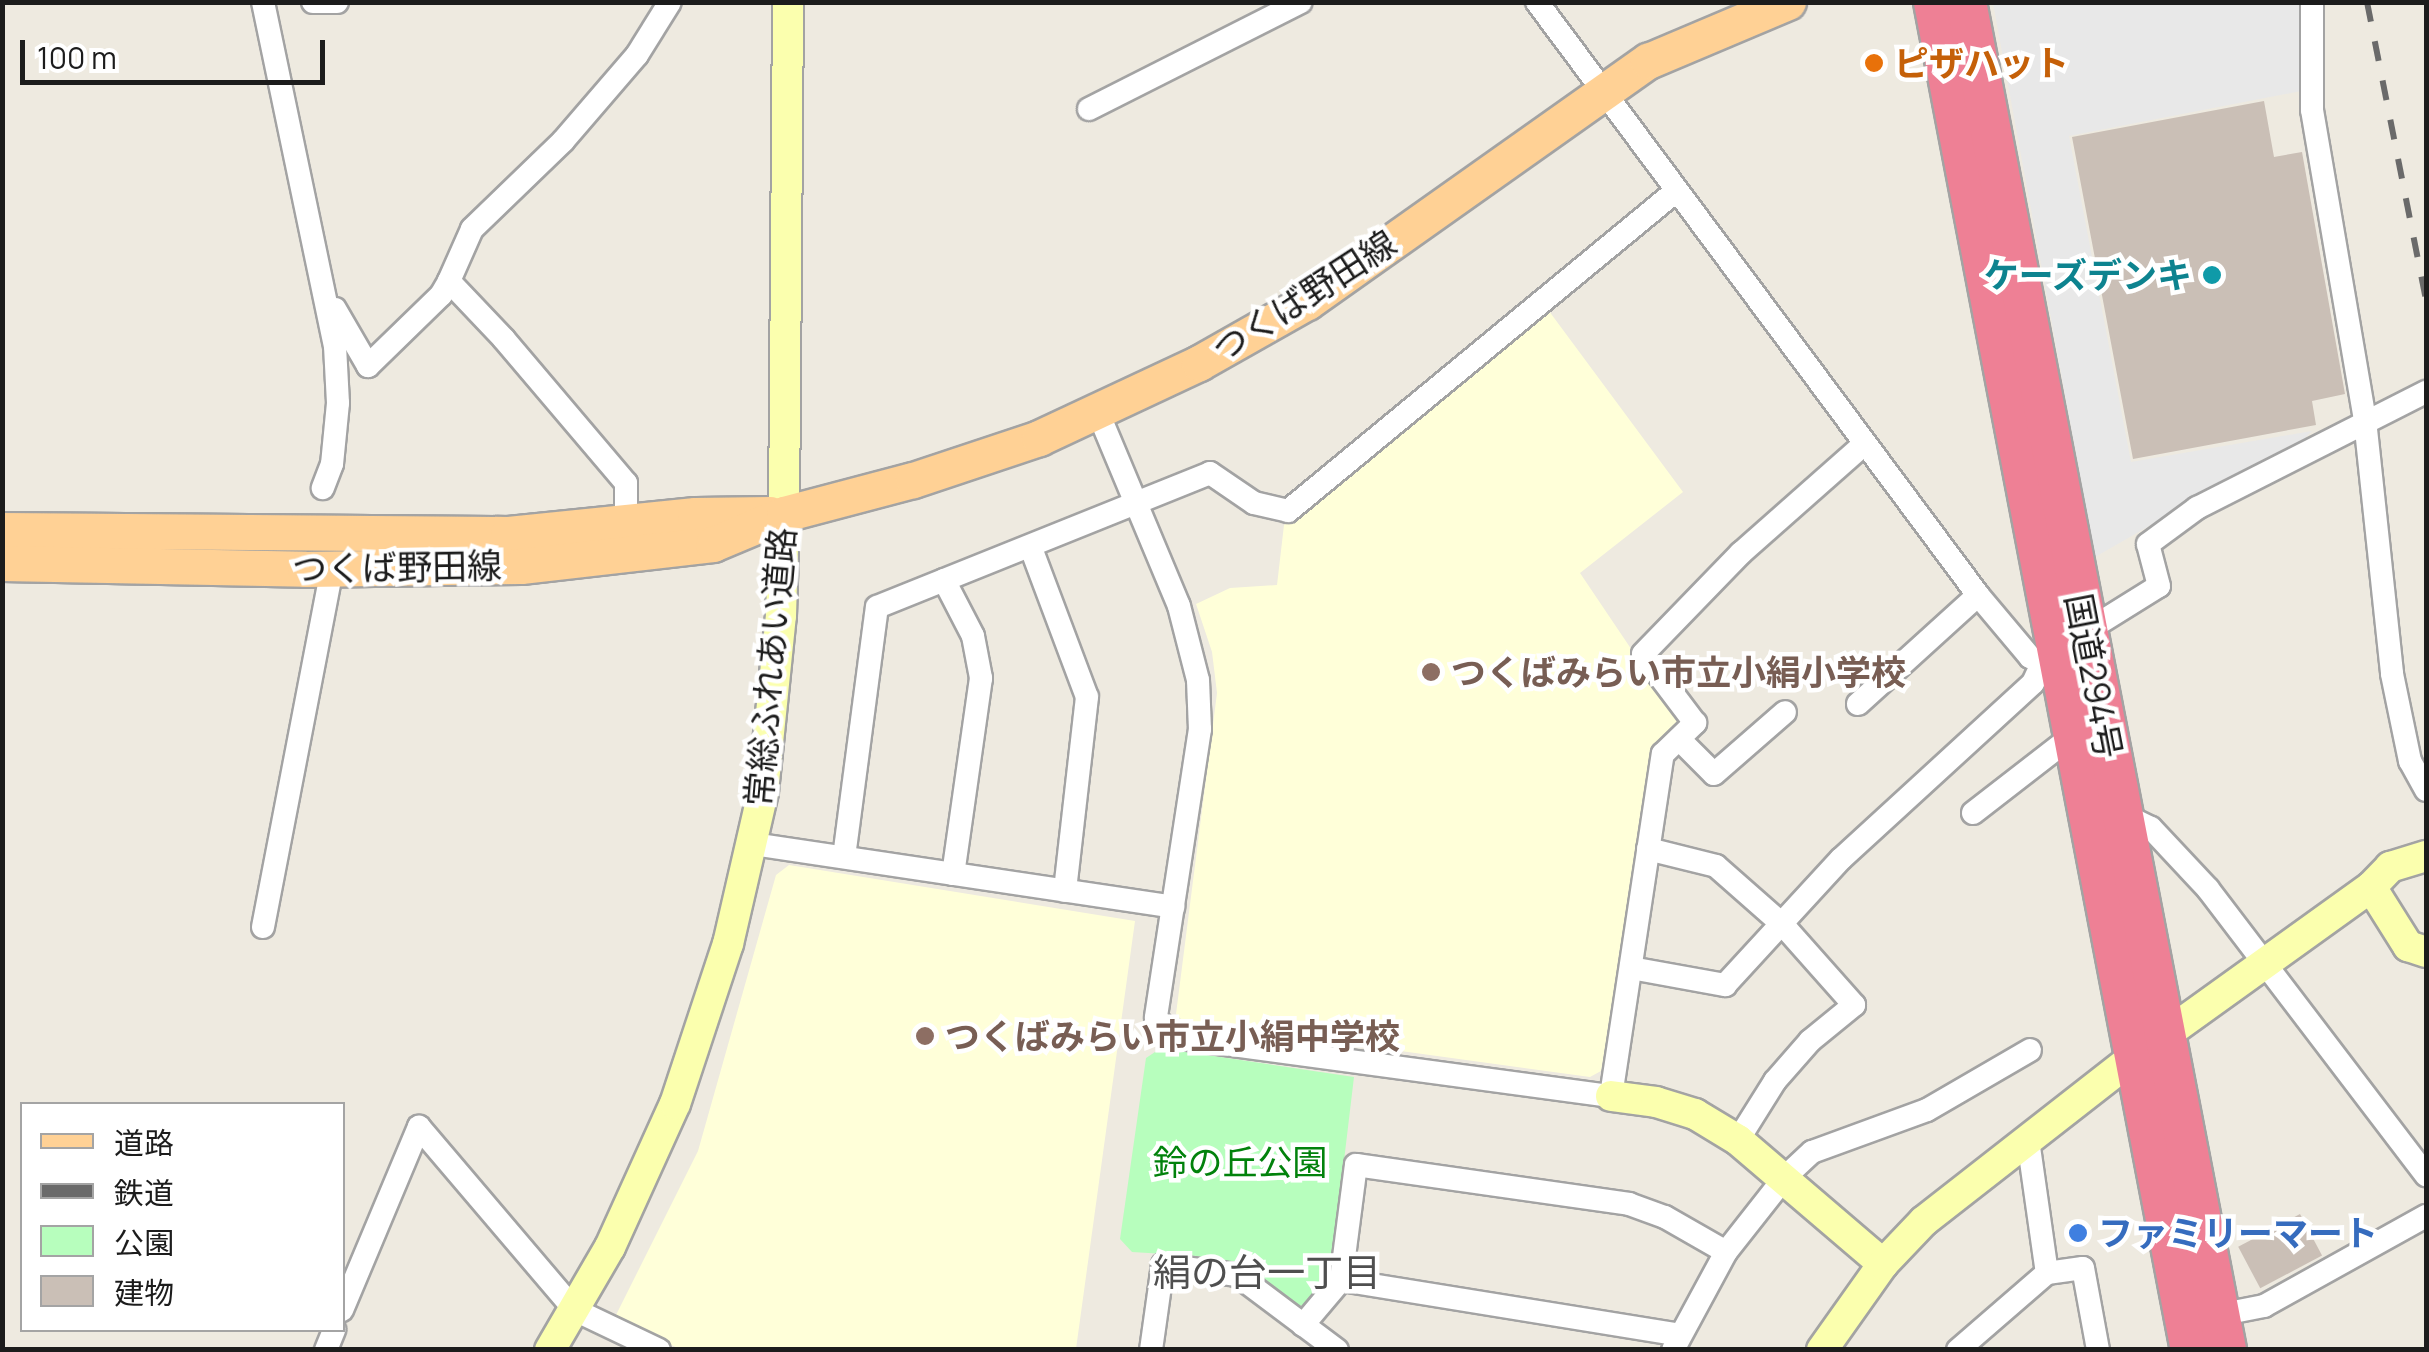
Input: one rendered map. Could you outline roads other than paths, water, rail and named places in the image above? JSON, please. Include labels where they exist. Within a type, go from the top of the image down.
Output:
[{"type":"highway","name":"国道294号","points":[[1934,2],[2053,668],[2075,734],[2133,1058],[2205,1334]]},
{"type":"highway","name":"国道294号","points":[[1966,2],[2166,1035],[2205,1334]]},
{"type":"main road","name":"つくば野田線","points":[[2,530],[315,557],[521,566],[617,558],[712,544],[784,514],[964,464],[1039,438],[1199,363],[1307,302],[1601,90],[1648,61],[1788,2]]},
{"type":"main road","name":"つくば野田線","points":[[2,563],[315,557],[695,515],[784,514]]},
{"type":"street","points":[[263,2],[335,346],[338,403],[332,464],[323,488]]},
{"type":"street","points":[[313,2],[337,2]]},
{"type":"street","points":[[326,293],[368,366],[441,295],[472,229],[562,141],[636,55],[670,2]]},
{"type":"street","name":"常総ふれあい道路","points":[[550,1350],[638,1190],[674,1104],[728,944],[753,844],[772,728],[784,514],[788,2]]},
{"type":"street","points":[[1089,109],[1301,2]]},
{"type":"street","points":[[1537,2],[1978,595],[2030,657],[2053,668],[1841,859],[1725,985],[1631,968]]},
{"type":"street","points":[[2312,2],[2312,110],[2365,420],[2392,674],[2410,762],[2426,790]]},
{"type":"street","points":[[844,858],[877,607],[1210,473],[1254,502],[1288,512],[1676,191]]},
{"type":"street","points":[[449,281],[504,338],[626,483],[626,525]]},
{"type":"street","points":[[2085,632],[2159,586],[2148,544],[2196,508],[2426,392]]},
{"type":"street","points":[[1098,410],[1180,606],[1198,680],[1200,728],[1156,1018],[1173,1037],[1656,1102],[1695,1114],[1738,1140],[1785,1177],[1883,1264]]},
{"type":"street","points":[[1611,1096],[1662,754],[1695,722],[1643,654],[1741,552],[1863,445]]},
{"type":"street","points":[[1031,548],[1087,697],[1065,891]]},
{"type":"street","points":[[264,927],[315,557]]},
{"type":"street","points":[[944,580],[974,636],[980,678],[954,874]]},
{"type":"street","points":[[1858,704],[1978,595]]},
{"type":"street","points":[[1679,740],[1714,774],[1785,712]]},
{"type":"street","points":[[1974,813],[2075,734]]},
{"type":"street","points":[[2120,813],[2151,828],[2267,963],[2426,1175]]},
{"type":"street","points":[[753,844],[1173,908]]},
{"type":"street","points":[[1648,849],[1716,866],[1782,925],[1854,1005],[1810,1040],[1774,1081],[1738,1140]]},
{"type":"street","points":[[1822,1350],[1883,1264],[1924,1221],[2133,1058],[2372,887],[2390,867],[2426,856]]},
{"type":"street","points":[[2372,887],[2408,946],[2426,952]]},
{"type":"street","points":[[1340,1280],[1676,1342],[1726,1252],[1785,1177],[1812,1152],[1927,1110],[2030,1050]]},
{"type":"street","points":[[345,1303],[419,1127],[575,1310],[659,1350]]},
{"type":"street","points":[[2028,1140],[2047,1273]]},
{"type":"street","points":[[1304,1325],[1340,1280],[1356,1165],[1629,1204],[1665,1217],[1726,1252]]},
{"type":"street","points":[[2205,1334],[2264,1306],[2426,1216]]},
{"type":"street","points":[[1151,1350],[1164,1265],[1237,1275],[1336,1350]]},
{"type":"street","points":[[1958,1350],[2047,1273],[2083,1268],[2098,1350]]},
{"type":"railway","points":[[2367,2],[2426,300]]},
{"type":"place","name":"ピザハット","points":[[1874,63]]},
{"type":"place","name":"ケーズデンキ","points":[[2212,275]]},
{"type":"place","name":"つくばみらい市立小絹小学校","points":[[1431,672]]},
{"type":"place","name":"つくばみらい市立小絹中学校","points":[[925,1036]]},
{"type":"place","name":"ファミリーマート","points":[[2078,1233]]},
{"type":"district","name":"絹の台一丁目","points":[[1267,1272]]},
{"type":"park label","name":"鈴の丘公園","points":[[1240,1162]]}]
